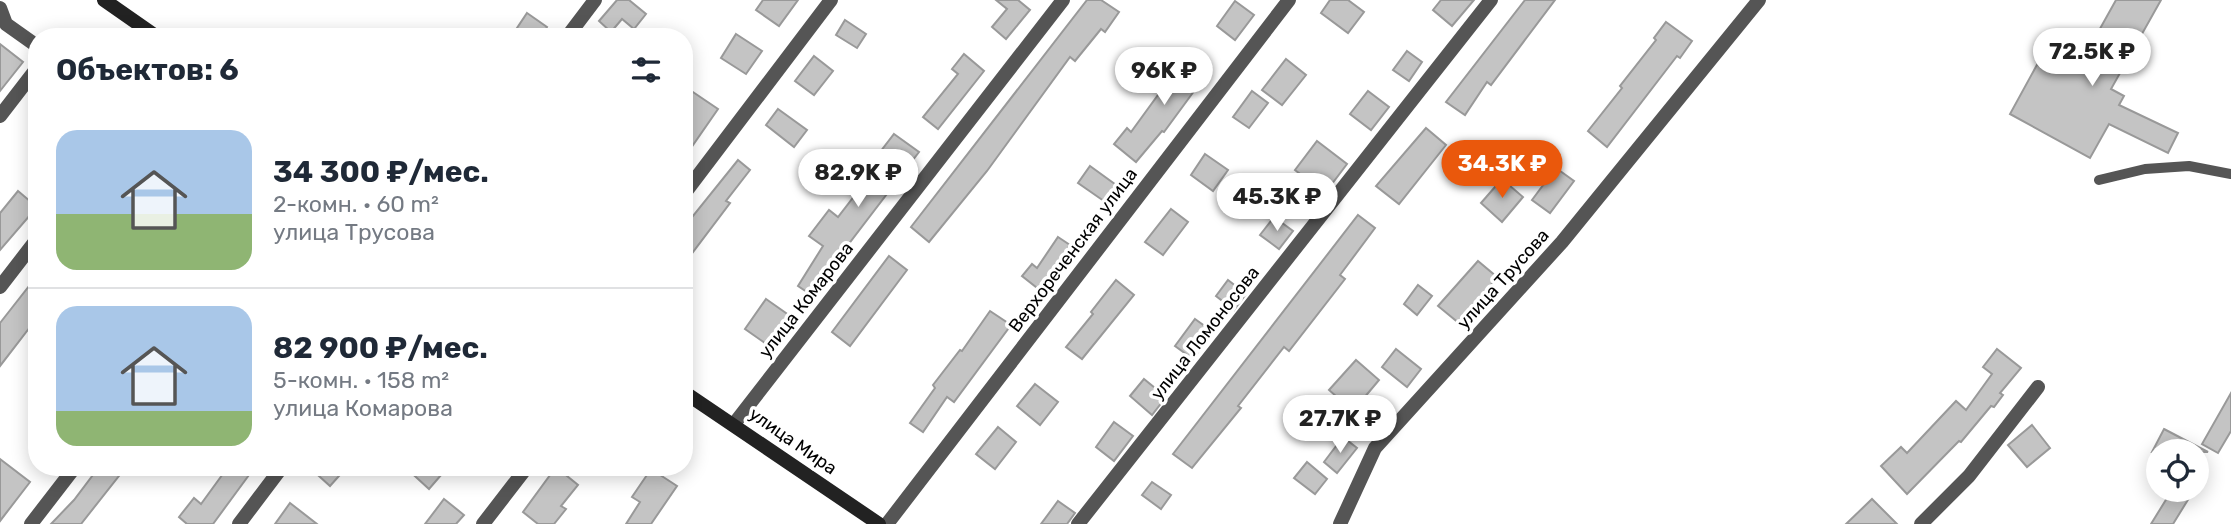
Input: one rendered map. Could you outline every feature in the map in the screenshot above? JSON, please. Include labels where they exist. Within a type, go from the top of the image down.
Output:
[{"type":"street","points":[[104,0],[144,28]]},
{"type":"street","points":[[574,28],[595,0]]},
{"type":"street","points":[[693,182],[831,0]]},
{"type":"street","name":"улица Комарова","points":[[734,424],[1063,0]]},
{"type":"street","name":"Верхореченская улица","points":[[887,524],[1289,0]]},
{"type":"street","name":"улица Ломоносова","points":[[1078,524],[1491,0]]},
{"type":"street","name":"улица Трусова","points":[[1340,524],[1375,448],[1562,242],[1759,0]]},
{"type":"street","points":[[0,8],[6,24],[28,40]]},
{"type":"street","points":[[0,116],[28,80]]},
{"type":"street","points":[[0,286],[28,250]]},
{"type":"street","points":[[1921,524],[1969,476],[2038,387]]},
{"type":"street","name":"улица Мира","points":[[693,398],[879,524]]},
{"type":"street","points":[[31,524],[68,476]]},
{"type":"street","points":[[239,524],[275,476]]},
{"type":"street","points":[[483,524],[520,476]]},
{"type":"lane","points":[[2099,180],[2145,169],[2189,166],[2231,174]]},
{"type":"building","points":[[617,0],[629,0],[646,14],[635,28],[622,19],[614,28],[607,28],[599,21]]},
{"type":"building","points":[[763,0],[798,0],[779,26],[756,10]]},
{"type":"building","points":[[996,0],[1018,0],[1030,10],[1006,39],[992,27],[1007,9]]},
{"type":"building","points":[[1087,0],[1101,0],[1119,12],[1105,32],[1101,29],[1075,61],[1070,57],[987,171],[929,242],[911,227]]},
{"type":"building","points":[[1330,0],[1348,0],[1364,12],[1348,33],[1321,13]]},
{"type":"building","points":[[1441,0],[1474,0],[1452,26],[1433,10]]},
{"type":"building","points":[[1525,0],[1555,0],[1491,85],[1487,82],[1465,115],[1446,102]]},
{"type":"building","points":[[2116,0],[2161,0],[2111,89],[2124,96],[2119,105],[2178,133],[2168,153],[2109,124],[2090,158],[2010,114],[2044,52],[2077,70]]},
{"type":"building","points":[[1235,1],[1254,15],[1235,40],[1217,26]]},
{"type":"building","points":[[527,13],[547,27],[546,28],[517,28]]},
{"type":"building","points":[[845,20],[866,34],[857,48],[836,35]]},
{"type":"building","points":[[1666,22],[1692,41],[1680,58],[1677,56],[1607,147],[1588,131],[1622,88],[1620,86],[1656,40],[1654,38]]},
{"type":"building","points":[[736,34],[762,51],[746,74],[721,58]]},
{"type":"building","points":[[0,44],[23,62],[0,91]]},
{"type":"building","points":[[1190,51],[1211,68],[1164,132],[1162,131],[1136,162],[1114,144],[1127,128],[1131,132]]},
{"type":"building","points":[[1407,51],[1422,62],[1409,81],[1393,70]]},
{"type":"building","points":[[964,54],[984,71],[938,129],[923,117],[958,74],[952,69]]},
{"type":"building","points":[[814,56],[833,71],[814,95],[795,81]]},
{"type":"building","points":[[1286,59],[1306,75],[1282,105],[1262,90]]},
{"type":"building","points":[[1252,91],[1268,103],[1249,128],[1233,117]]},
{"type":"building","points":[[1368,91],[1389,107],[1371,130],[1350,114]]},
{"type":"building","points":[[693,92],[718,109],[693,145]]},
{"type":"building","points":[[778,109],[807,130],[794,147],[766,125]]},
{"type":"building","points":[[1426,128],[1446,145],[1399,204],[1376,186]]},
{"type":"building","points":[[894,134],[919,152],[838,258],[835,255],[810,294],[798,286],[823,246],[809,236],[829,210],[838,217],[882,160],[877,156]]},
{"type":"building","points":[[1317,141],[1347,164],[1325,193],[1295,170]]},
{"type":"building","points":[[1205,154],[1228,170],[1213,191],[1191,175]]},
{"type":"building","points":[[738,160],[750,170],[726,201],[730,203],[693,252],[693,216]]},
{"type":"building","points":[[1090,166],[1123,190],[1111,206],[1078,183]]},
{"type":"building","points":[[1556,168],[1574,181],[1550,213],[1532,200]]},
{"type":"building","points":[[1502,179],[1523,197],[1502,222],[1481,203]]},
{"type":"building","points":[[18,191],[28,199],[28,217],[0,250],[0,213]]},
{"type":"building","points":[[1171,209],[1188,222],[1163,255],[1145,242]]},
{"type":"building","points":[[1358,215],[1375,228],[1340,275],[1345,279],[1289,351],[1284,347],[1238,406],[1241,408],[1192,468],[1173,454]]},
{"type":"building","points":[[1274,217],[1293,231],[1279,249],[1260,235]]},
{"type":"building","points":[[1058,237],[1070,245],[1041,291],[1022,276],[1032,264],[1037,268]]},
{"type":"building","points":[[889,256],[907,270],[850,346],[832,332]]},
{"type":"building","points":[[1478,261],[1497,277],[1460,324],[1438,306]]},
{"type":"building","points":[[1116,280],[1134,295],[1082,359],[1066,347]]},
{"type":"building","points":[[1228,280],[1246,294],[1234,310],[1216,296]]},
{"type":"building","points":[[1418,285],[1432,296],[1417,315],[1404,304]]},
{"type":"building","points":[[28,287],[28,330],[0,366],[0,323]]},
{"type":"building","points":[[766,299],[793,318],[772,348],[745,329]]},
{"type":"building","points":[[990,311],[1011,325],[954,402],[947,397],[923,432],[910,423],[935,388],[933,385],[960,350],[962,351]]},
{"type":"building","points":[[1195,319],[1213,332],[1193,359],[1175,346]]},
{"type":"building","points":[[1396,349],[1421,369],[1407,387],[1382,367]]},
{"type":"building","points":[[1997,349],[2021,368],[2000,393],[2003,395],[1994,407],[1991,406],[1961,442],[1959,441],[1907,494],[1881,466],[1901,447],[1907,453],[1956,401],[1966,410],[1992,374],[1983,367]]},
{"type":"building","points":[[1356,360],[1379,380],[1353,411],[1329,390]]},
{"type":"building","points":[[1144,379],[1166,397],[1152,415],[1130,396]]},
{"type":"building","points":[[1035,384],[1058,402],[1040,425],[1017,406]]},
{"type":"building","points":[[2231,393],[2231,431],[2218,453],[2209,448],[2209,439],[2205,439]]},
{"type":"building","points":[[1114,422],[1133,436],[1114,461],[1096,447]]},
{"type":"building","points":[[2032,425],[2050,448],[2027,467],[2008,445]]},
{"type":"building","points":[[998,427],[1016,442],[995,469],[976,454]]},
{"type":"building","points":[[2164,429],[2183,439],[2159,439]]},
{"type":"building","points":[[1343,437],[1357,448],[1337,473],[1324,462]]},
{"type":"building","points":[[0,459],[30,482],[0,521]]},
{"type":"building","points":[[1307,462],[1327,479],[1315,494],[1294,478]]},
{"type":"building","points":[[92,476],[119,476],[81,524],[51,524]]},
{"type":"building","points":[[221,476],[248,476],[213,524],[187,524],[179,517],[194,498],[201,504]]},
{"type":"building","points":[[319,476],[339,476],[330,486]]},
{"type":"building","points":[[415,476],[440,476],[429,489]]},
{"type":"building","points":[[549,476],[567,476],[578,485],[561,506],[566,509],[554,524],[538,524],[523,512]]},
{"type":"building","points":[[646,476],[662,476],[677,486],[651,524],[626,524],[640,502],[632,497]]},
{"type":"building","points":[[1152,482],[1171,495],[1161,509],[1142,495]]},
{"type":"building","points":[[444,499],[464,515],[456,524],[425,524]]},
{"type":"building","points":[[1872,499],[1897,524],[1846,524]]},
{"type":"building","points":[[1058,501],[1075,513],[1067,524],[1041,524]]},
{"type":"building","points":[[2165,502],[2187,502],[2173,524],[2151,524]]},
{"type":"building","points":[[290,503],[317,524],[275,524]]}]
